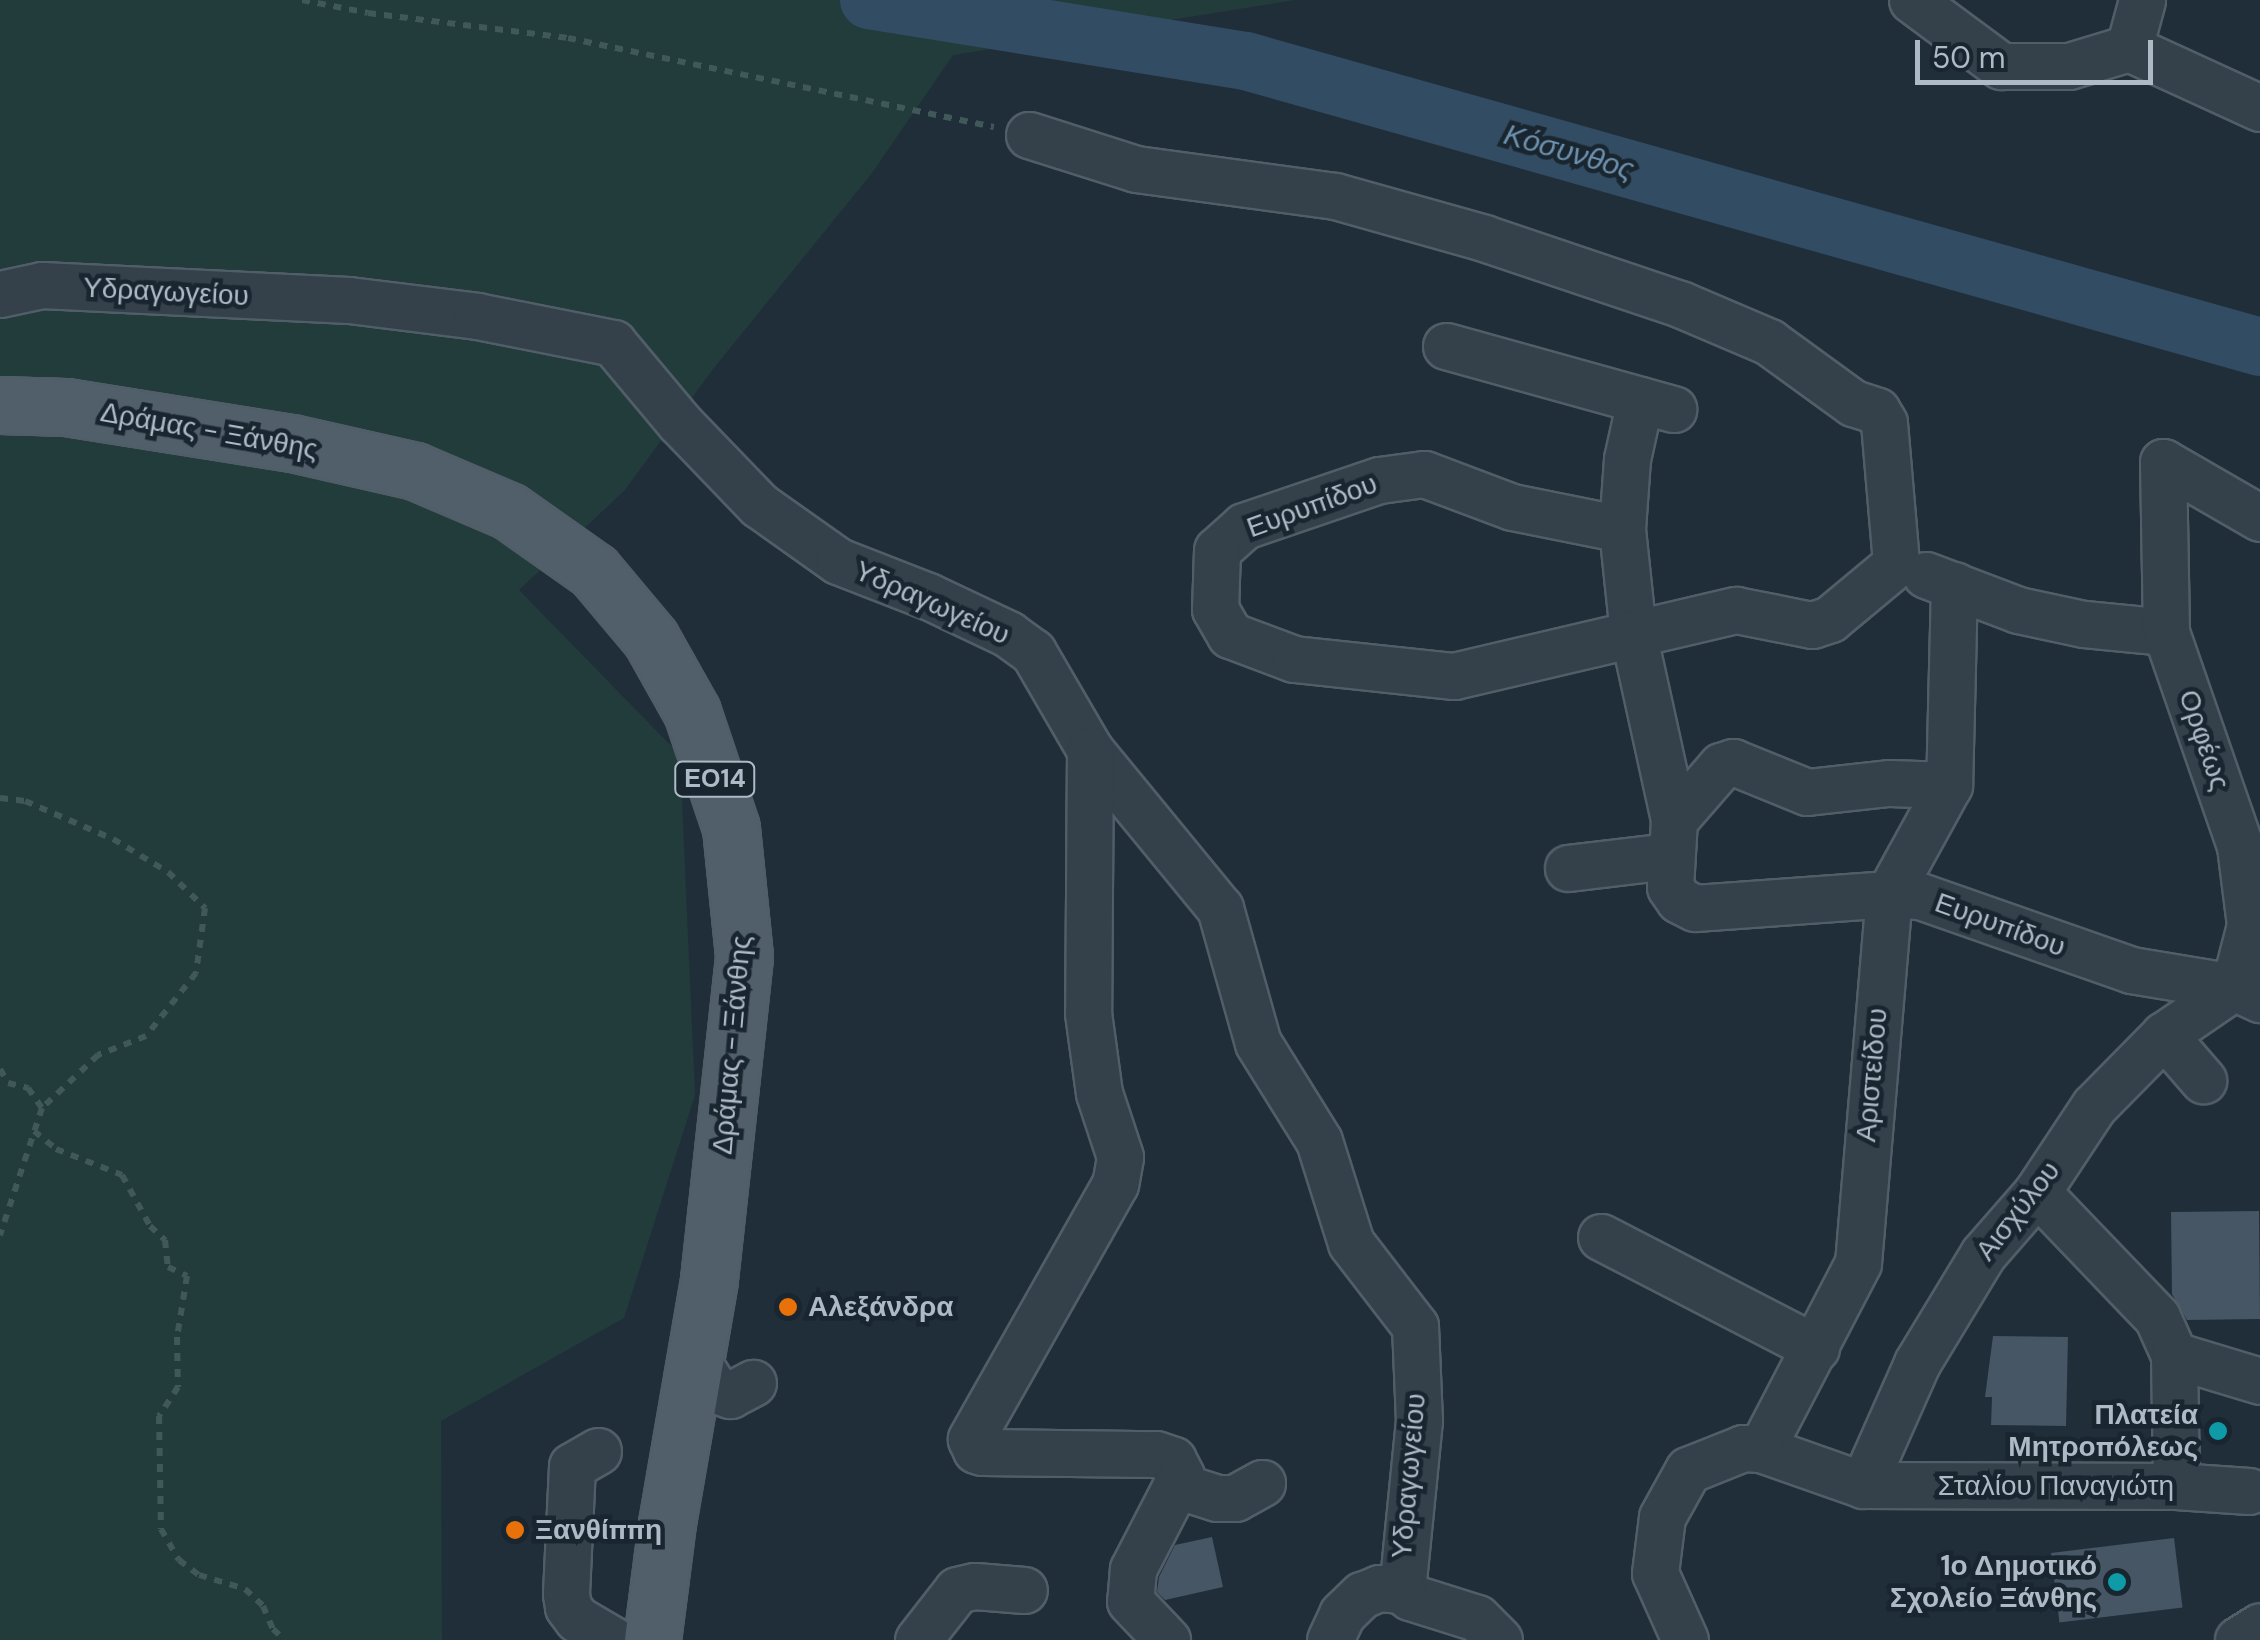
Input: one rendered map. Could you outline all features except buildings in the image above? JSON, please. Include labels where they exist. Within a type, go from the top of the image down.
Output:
[{"type":"main road","name":"Δράμας - Ξάνθης","points":[[0,405],[66,406],[292,443],[415,471],[510,511],[594,572],[651,640],[692,712],[731,828],[744,958],[710,1280],[652,1640]]},
{"type":"street","points":[[1912,0],[2001,66],[2069,66],[2130,48],[2260,108]]},
{"type":"street","points":[[2130,48],[2142,0]]},
{"type":"street","points":[[1029,135],[1136,169],[1335,196],[1484,238],[1680,304],[1769,342],[1853,403],[1877,411],[1884,423],[1896,564]]},
{"type":"street","name":"Υδραγωγείου","points":[[0,294],[42,285],[349,300],[477,316],[614,342],[680,423],[759,505],[838,561],[928,596],[1008,634],[1033,652],[1090,750],[1220,908],[1236,952],[1258,1043],[1319,1141],[1351,1243],[1415,1326],[1419,1420],[1402,1590],[1410,1598],[1477,1618],[1499,1640]]},
{"type":"street","points":[[1446,346],[1656,405],[1627,460],[1622,528]]},
{"type":"street","name":"Ορφέως","points":[[2253,995],[2250,924],[2240,846],[2166,632],[2163,462],[2260,518]]},
{"type":"street","name":"Ευρυπίδου","points":[[1633,632],[1454,676],[1294,658],[1230,635],[1216,609],[1217,550],[1244,526],[1379,480],[1424,474],[1512,507],[1622,528],[1633,632],[1671,838],[1674,895],[1695,908],[1889,894],[1920,896],[2131,970],[2253,995]]},
{"type":"street","points":[[1896,564],[2018,610],[2084,624],[2166,632]]},
{"type":"street","points":[[1633,632],[1736,610],[1812,624],[1830,619],[1896,564]]},
{"type":"street","name":"Αριστείδου","points":[[1761,1449],[1858,1263],[1889,894],[1949,784],[1954,585]]},
{"type":"street","points":[[1090,750],[1088,1013],[1099,1093],[1120,1157],[1114,1184],[971,1439],[976,1450],[982,1452],[1156,1454],[1173,1460],[1181,1476],[1134,1568],[1130,1601],[1167,1640]]},
{"type":"street","points":[[1568,868],[1671,838],[1721,766],[1733,762],[1807,792],[1889,782],[1949,784]]},
{"type":"street","name":"Αισχύλου","points":[[1863,1484],[1917,1362],[1954,1297],[1983,1254],[2037,1192],[2094,1106],[2164,1036],[2253,995]]},
{"type":"street","points":[[2164,1036],[2204,1080]]},
{"type":"street","points":[[2037,1192],[2157,1317],[2174,1355],[2176,1486]]},
{"type":"street","points":[[1601,1237],[1816,1348]]},
{"type":"street","points":[[2174,1355],[2260,1381]]},
{"type":"street","points":[[694,1370],[705,1374],[716,1390],[730,1395],[754,1384]]},
{"type":"street","points":[[1684,1640],[1656,1574],[1662,1517],[1688,1470],[1743,1448],[1761,1449],[1863,1484]]},
{"type":"street","points":[[598,1452],[572,1466],[566,1594],[578,1620],[613,1640]]},
{"type":"street","points":[[1176,1485],[1217,1498],[1235,1498],[1262,1483]]},
{"type":"street","name":"Σταλίου Παναγιώτη","points":[[1863,1484],[2176,1486],[2256,1491]]},
{"type":"street","points":[[918,1640],[957,1590],[975,1586],[1024,1590]]},
{"type":"street","points":[[1330,1640],[1342,1614],[1362,1595],[1379,1588],[1402,1590]]},
{"type":"street","points":[[2238,1640],[2260,1626]]},
{"type":"path","points":[[302,0],[368,14],[568,38],[1029,135]]},
{"type":"path","points":[[0,798],[25,800],[113,840],[168,872],[205,908],[196,973],[146,1036],[98,1054],[42,1108],[0,1235]]},
{"type":"path","points":[[0,1069],[8,1084],[28,1088],[42,1108]]},
{"type":"path","points":[[34,1131],[56,1149],[122,1175],[150,1226],[165,1240],[168,1267],[187,1276],[176,1338],[178,1386],[159,1416],[161,1529],[179,1560],[199,1576],[245,1589],[263,1606],[284,1640]]},
{"type":"green space","points":[[0,0],[1295,0],[953,55],[872,173],[713,369],[625,490],[519,590],[680,755],[695,1095],[624,1318],[441,1421],[442,1640],[0,1640]]},
{"type":"waterway","name":"Κόσυνθος","points":[[869,0],[1246,61],[2260,347]]},
{"type":"place","name":"Αλεξάνδρα","points":[[788,1307]]},
{"type":"place","name":"Πλατεία Μητροπόλεως","points":[[2218,1431]]},
{"type":"place","name":"Ξανθίππη","points":[[515,1530]]},
{"type":"place","name":"1ο Δημοτικό Σχολείο Ξάνθης","points":[[2117,1582]]}]
